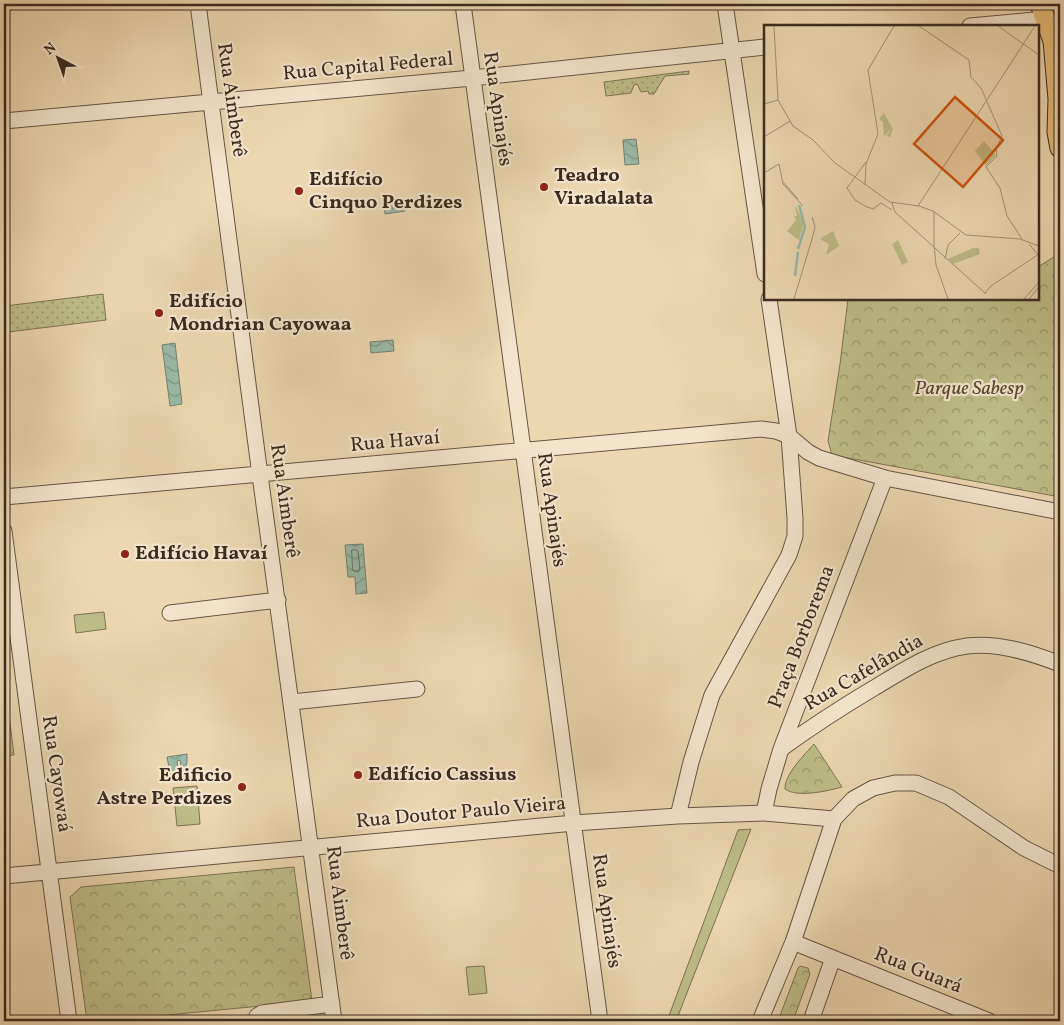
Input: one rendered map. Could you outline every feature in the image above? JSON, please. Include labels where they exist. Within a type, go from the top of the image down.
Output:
[{"type":"main road","points":[[1042,11],[1053,41],[1058,99],[1057,132],[1060,148]]},
{"type":"street","name":"Rua Aimberê","points":[[198,4],[334,1021]]},
{"type":"street","name":"Rua Apinajés","points":[[462,4],[600,1021]]},
{"type":"street","points":[[725,4],[764,267]]},
{"type":"street","points":[[975,25],[1042,11]]},
{"type":"street","name":"Rua Capital Federal","points":[[4,121],[472,78],[764,47]]},
{"type":"street","points":[[678,816],[690,762],[712,695],[789,555],[796,536],[789,436],[769,300]]},
{"type":"street","name":"Rua Havaí","points":[[4,498],[762,429],[776,431],[789,436]]},
{"type":"street","points":[[789,436],[819,458],[885,478],[1060,512]]},
{"type":"street","name":"Praça Borborema","points":[[764,813],[781,749],[885,478]]},
{"type":"street","name":"Rua Cayowaá","points":[[4,532],[69,1021]]},
{"type":"street","points":[[170,613],[278,600]]},
{"type":"street","name":"Rua Cafelândia","points":[[781,749],[825,718],[917,662],[938,652],[968,646],[985,645],[1010,648],[1060,664]]},
{"type":"street","points":[[292,702],[417,689]]},
{"type":"street","points":[[760,1021],[793,942],[834,818],[853,799],[873,788],[895,783],[916,783],[949,797],[1024,848],[1060,866]]},
{"type":"street","name":"Rua Doutor Paulo Vieira","points":[[4,876],[574,823],[678,816],[764,813],[834,818]]},
{"type":"street","name":"Rua Guará","points":[[793,942],[989,1021]]},
{"type":"street","points":[[811,1021],[833,958]]},
{"type":"street","points":[[256,1021],[257,1016],[262,1013],[332,1004]]},
{"type":"green space","points":[[689,71],[689,74],[665,76],[654,94],[649,94],[648,91],[641,92],[637,84],[634,85],[631,93],[606,96],[604,82]]},
{"type":"green space","name":"Parque Sabesp","points":[[1060,253],[1060,497],[832,455],[828,441],[848,300],[1039,300],[1039,266]]},
{"type":"green space","points":[[103,294],[106,320],[8,332],[5,306]]},
{"type":"green space","points":[[104,612],[106,629],[76,633],[74,615]]},
{"type":"green space","points":[[4,675],[14,755],[4,756]]},
{"type":"green space","points":[[814,744],[842,787],[821,792],[790,792],[785,789],[791,771]]},
{"type":"green space","points":[[197,786],[200,824],[177,826],[173,788]]},
{"type":"green space","points":[[751,829],[676,1021],[667,1021],[738,830]]},
{"type":"green space","points":[[294,867],[312,1001],[106,1021],[87,1021],[70,897],[81,887]]},
{"type":"green space","points":[[484,966],[487,993],[469,995],[466,967]]},
{"type":"green space","points":[[800,966],[808,968],[810,974],[793,1021],[778,1021],[798,968]]},
{"type":"water","points":[[636,139],[639,164],[625,165],[623,140]]},
{"type":"water","points":[[404,201],[405,211],[385,214],[384,203]]},
{"type":"water","points":[[393,340],[394,351],[371,353],[370,342]]},
{"type":"water","points":[[175,343],[182,404],[170,406],[162,345]]},
{"type":"water","points":[[363,544],[367,593],[356,594],[355,577],[348,577],[345,545]]},
{"type":"water","points":[[187,754],[186,765],[182,770],[180,760],[177,761],[179,777],[171,777],[167,757]]},
{"type":"place","name":"Teadro Viradalata","points":[[544,187]]},
{"type":"place","name":"Edifício Cinquo Perdizes","points":[[299,191]]},
{"type":"place","name":"Edifício Mondrian Cayowaa","points":[[159,313]]},
{"type":"place","name":"Edifício Havaí","points":[[125,554]]},
{"type":"place","name":"Edifício Cassius","points":[[358,775]]},
{"type":"place","name":"Edificio Astre Perdizes","points":[[242,787]]}]
